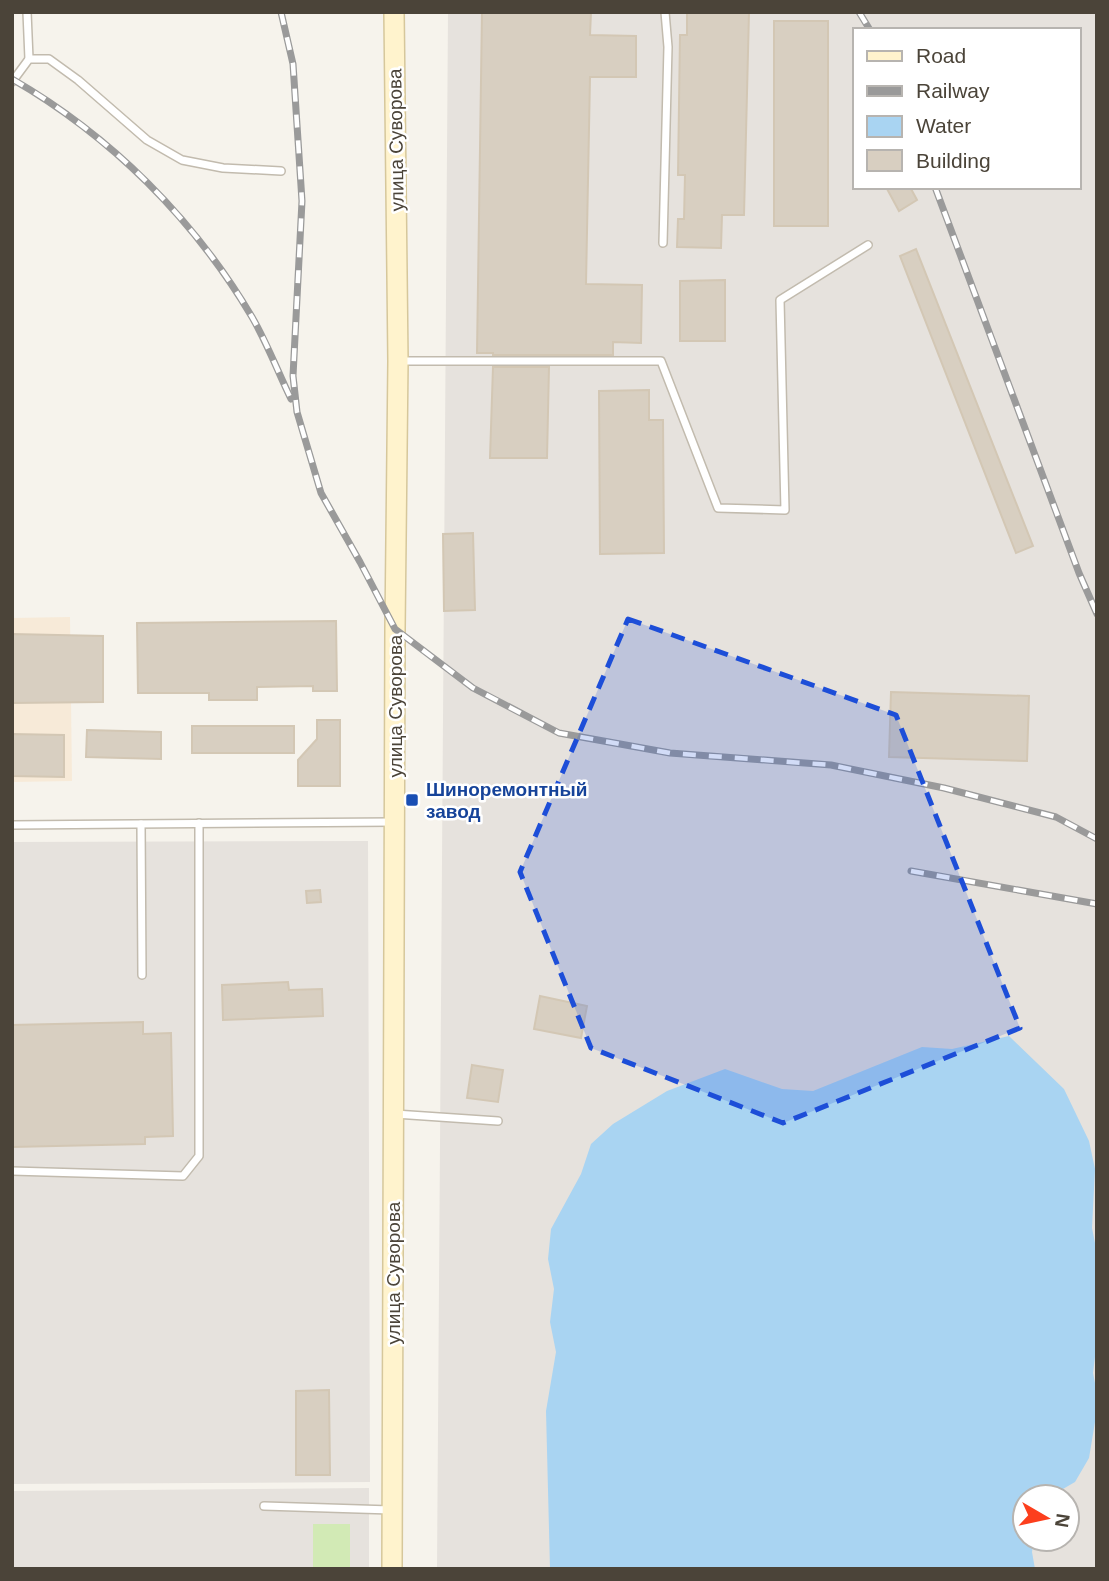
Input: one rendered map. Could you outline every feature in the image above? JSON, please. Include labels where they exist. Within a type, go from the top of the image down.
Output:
[{"type":"main road","name":"улица Суворова","points":[[392,1569],[398,361],[394,12]]},
{"type":"lane","points":[[12,82],[29,59],[27,12]]},
{"type":"lane","points":[[663,243],[668,47],[665,12]]},
{"type":"lane","points":[[29,59],[49,59],[147,139],[183,160],[223,168],[281,172]]},
{"type":"lane","points":[[398,361],[661,361],[718,508],[785,510],[780,300],[868,245]]},
{"type":"lane","points":[[12,825],[395,822]]},
{"type":"lane","points":[[12,1171],[183,1176],[199,1156],[199,823]]},
{"type":"lane","points":[[141,824],[142,975]]},
{"type":"lane","points":[[394,1114],[498,1121]]},
{"type":"lane","points":[[264,1506],[392,1510]]},
{"type":"highlighted area","points":[[628,619],[896,715],[1020,1028],[783,1123],[591,1048],[520,872]]},
{"type":"shaded area","points":[[448,12],[1097,12],[1097,1569],[437,1569]]},
{"type":"shaded area","points":[[70,617],[72,781],[12,782],[12,618]]},
{"type":"shaded area","points":[[368,841],[370,1482],[12,1484],[12,842]]},
{"type":"shaded area","points":[[369,1488],[369,1569],[12,1569],[12,1491]]},
{"type":"green space","points":[[313,1524],[350,1524],[350,1569],[313,1569]]},
{"type":"water","points":[[1009,1036],[1064,1089],[1089,1141],[1095,1169],[1092,1228],[1097,1253],[1097,1341],[1093,1373],[1097,1410],[1089,1458],[1075,1482],[1011,1483],[1011,1553],[1032,1553],[1035,1569],[550,1569],[546,1411],[556,1352],[550,1322],[554,1289],[548,1259],[551,1229],[581,1174],[591,1144],[613,1124],[667,1091],[725,1069],[782,1089],[813,1091],[922,1047],[952,1049]]},
{"type":"building","points":[[482,12],[591,12],[590,35],[636,36],[636,77],[590,77],[586,284],[642,285],[641,343],[613,342],[613,355],[477,353]]},
{"type":"building","points":[[687,12],[749,12],[744,215],[722,215],[721,248],[677,247],[678,219],[684,219],[685,175],[678,175],[680,35],[687,35]]},
{"type":"building","points":[[774,21],[828,21],[828,226],[774,226]]},
{"type":"building","points":[[887,189],[911,189],[917,200],[899,211]]},
{"type":"building","points":[[916,249],[1033,546],[1016,553],[900,256]]},
{"type":"building","points":[[725,280],[725,341],[680,341],[680,281]]},
{"type":"building","points":[[493,367],[549,367],[547,458],[490,458]]},
{"type":"building","points":[[649,390],[649,420],[663,420],[664,553],[600,554],[599,391]]},
{"type":"building","points":[[473,533],[475,610],[444,611],[443,534]]},
{"type":"building","points":[[336,621],[337,691],[313,691],[313,686],[257,687],[257,700],[209,700],[209,693],[138,693],[137,623]]},
{"type":"building","points":[[12,634],[103,636],[103,702],[12,703]]},
{"type":"building","points":[[891,692],[1029,696],[1027,761],[889,757]]},
{"type":"building","points":[[317,720],[340,720],[340,786],[298,786],[298,760],[317,739]]},
{"type":"building","points":[[192,726],[294,726],[294,753],[192,753]]},
{"type":"building","points":[[87,730],[161,732],[161,759],[86,757]]},
{"type":"building","points":[[12,734],[64,735],[64,777],[12,776]]},
{"type":"building","points":[[320,890],[321,902],[307,903],[306,891]]},
{"type":"building","points":[[288,982],[289,990],[322,989],[323,1016],[223,1020],[222,985]]},
{"type":"building","points":[[540,996],[587,1006],[581,1038],[534,1029]]},
{"type":"building","points":[[143,1022],[143,1034],[171,1033],[173,1136],[145,1137],[145,1144],[12,1147],[12,1025]]},
{"type":"building","points":[[472,1065],[503,1070],[498,1102],[467,1098]]},
{"type":"building","points":[[329,1390],[330,1475],[296,1475],[296,1391]]},
{"type":"railway","points":[[281,12],[293,64],[302,201],[293,376],[297,412],[321,493],[395,629],[473,688],[559,733],[670,753],[831,765],[944,788],[1056,817],[1097,839]]},
{"type":"railway","points":[[859,12],[869,28]]},
{"type":"railway","points":[[12,79],[83,126],[147,183],[177,214],[204,246],[252,317],[291,399]]},
{"type":"railway","points":[[936,189],[1079,573],[1097,614]]},
{"type":"railway","points":[[911,871],[1097,904]]},
{"type":"place","name":"Шиноремонтный завод","points":[[412,800]]}]
